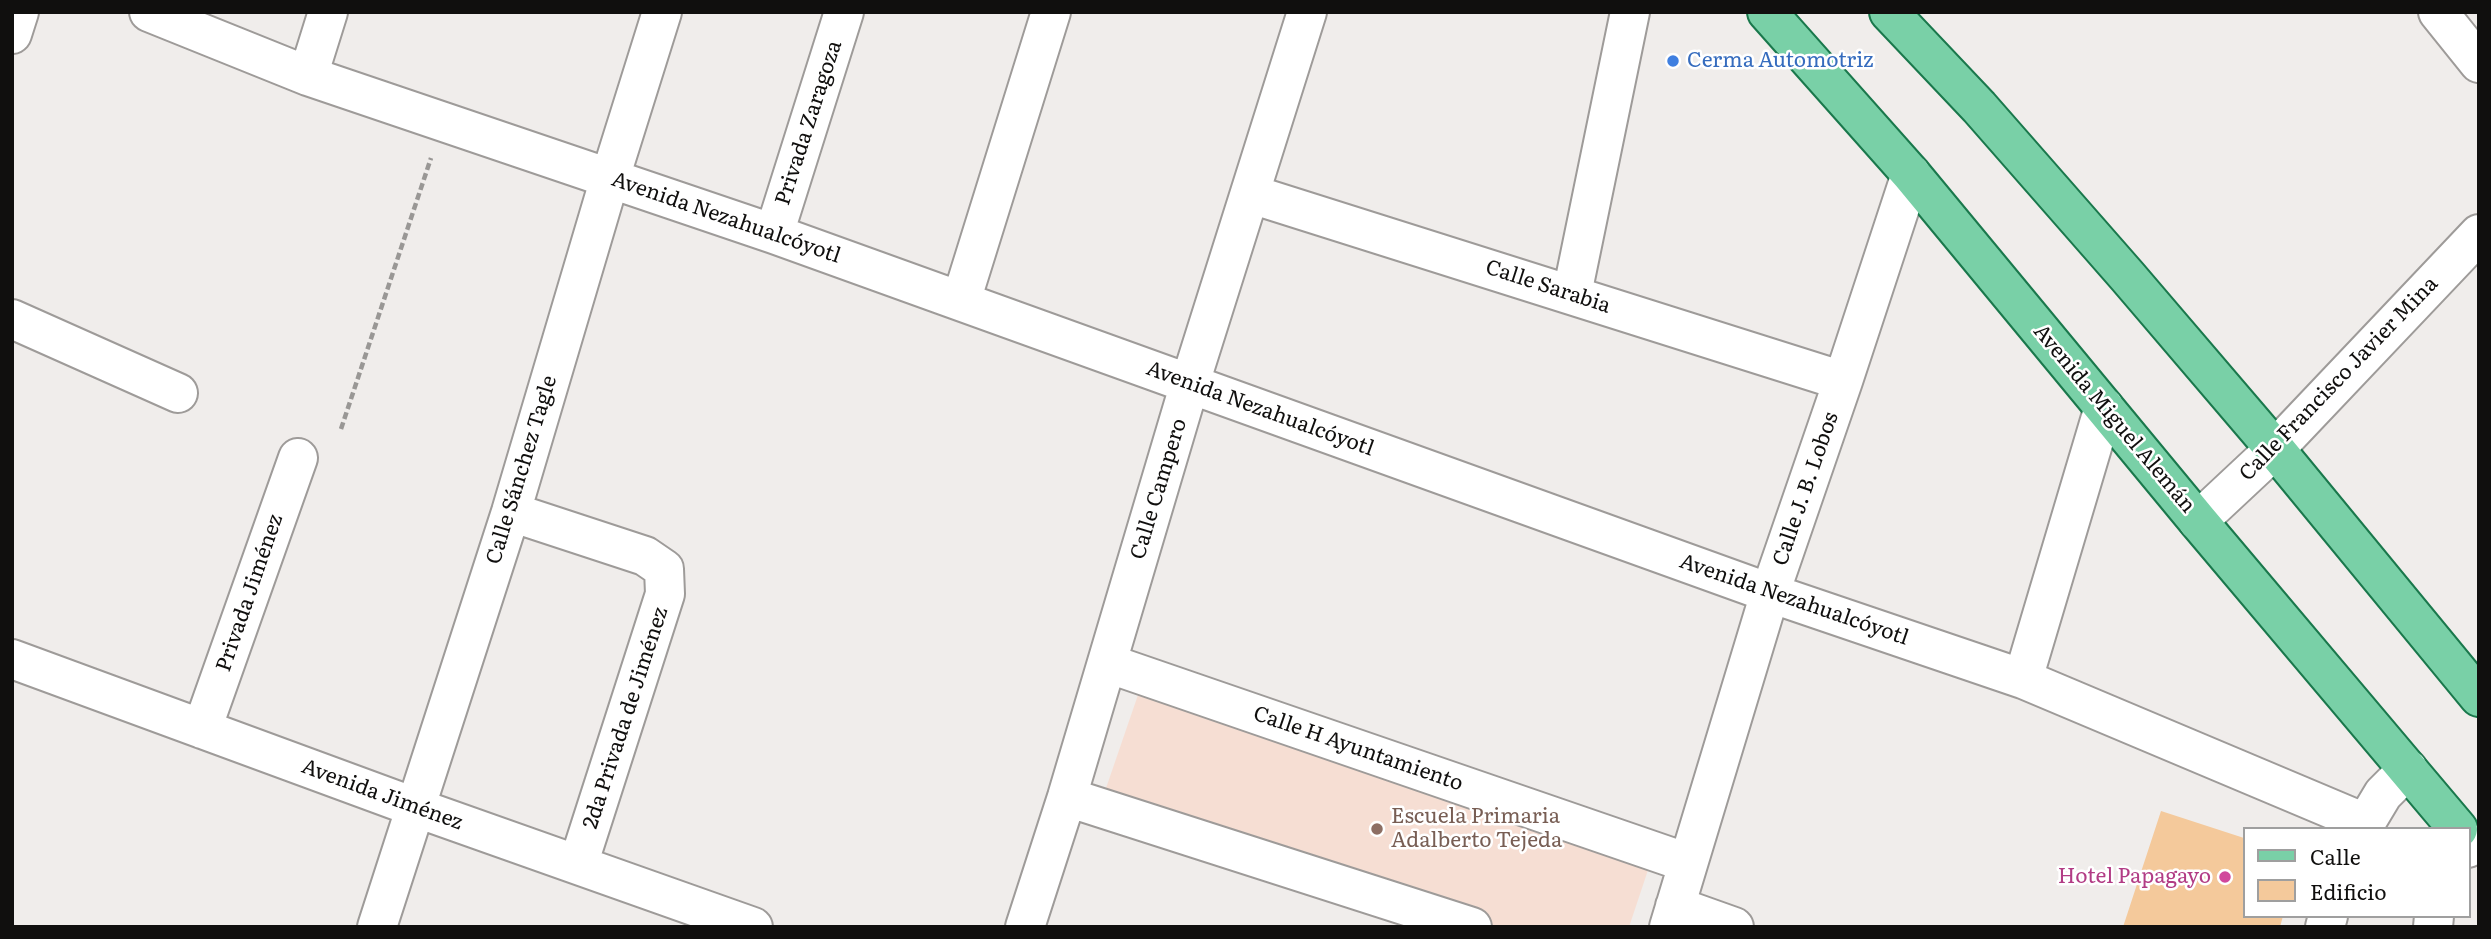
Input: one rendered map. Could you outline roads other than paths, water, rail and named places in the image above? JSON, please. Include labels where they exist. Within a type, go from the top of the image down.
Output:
[{"type":"main road","name":"Avenida Miguel Alemán","points":[[1767,12],[1911,174],[2456,827]]},
{"type":"main road","points":[[1889,12],[1979,107],[2275,449],[2479,697]]},
{"type":"street","points":[[12,34],[19,12]]},
{"type":"street","name":"Avenida Nezahualcóyotl","points":[[149,12],[308,76],[774,234],[1770,593],[2023,679],[2363,826]]},
{"type":"street","points":[[308,76],[328,12]]},
{"type":"street","name":"Calle Sánchez Tagle","points":[[377,927],[511,512],[662,12]]},
{"type":"street","name":"Privada Zaragoza","points":[[774,234],[844,12]]},
{"type":"street","points":[[961,302],[1051,12]]},
{"type":"street","name":"Calle Campero","points":[[1025,927],[1067,797],[1190,383],[1307,12]]},
{"type":"street","points":[[1572,294],[1630,12]]},
{"type":"street","points":[[2438,12],[2479,63]]},
{"type":"street","name":"Calle J. B. Lobos","points":[[1672,916],[1770,593],[1911,174]]},
{"type":"street","name":"Calle Sarabia","points":[[1251,194],[1843,382]]},
{"type":"street","name":"Calle Francisco Javier Mina","points":[[2198,521],[2275,449],[2479,234]]},
{"type":"street","points":[[12,319],[178,393]]},
{"type":"street","points":[[2023,679],[2104,407]]},
{"type":"street","name":"Privada Jiménez","points":[[202,729],[298,458]]},
{"type":"street","name":"2da Privada de Jiménez","points":[[511,512],[645,556],[664,569],[665,594],[578,865]]},
{"type":"street","name":"Avenida Jiménez","points":[[12,659],[417,808],[753,927]]},
{"type":"street","name":"Calle H Ayuntamiento","points":[[1107,663],[1688,863]]},
{"type":"street","points":[[2363,826],[2383,794],[2408,769]]},
{"type":"street","points":[[1067,797],[1472,927]]},
{"type":"street","points":[[1672,916],[1734,927]]},
{"type":"place","name":"Cerma Automotriz","points":[[1673,61]]},
{"type":"place","name":"Escuela Primaria Adalberto Tejeda","points":[[1377,829]]},
{"type":"place","name":"Hotel Papagayo","points":[[2225,877]]}]
